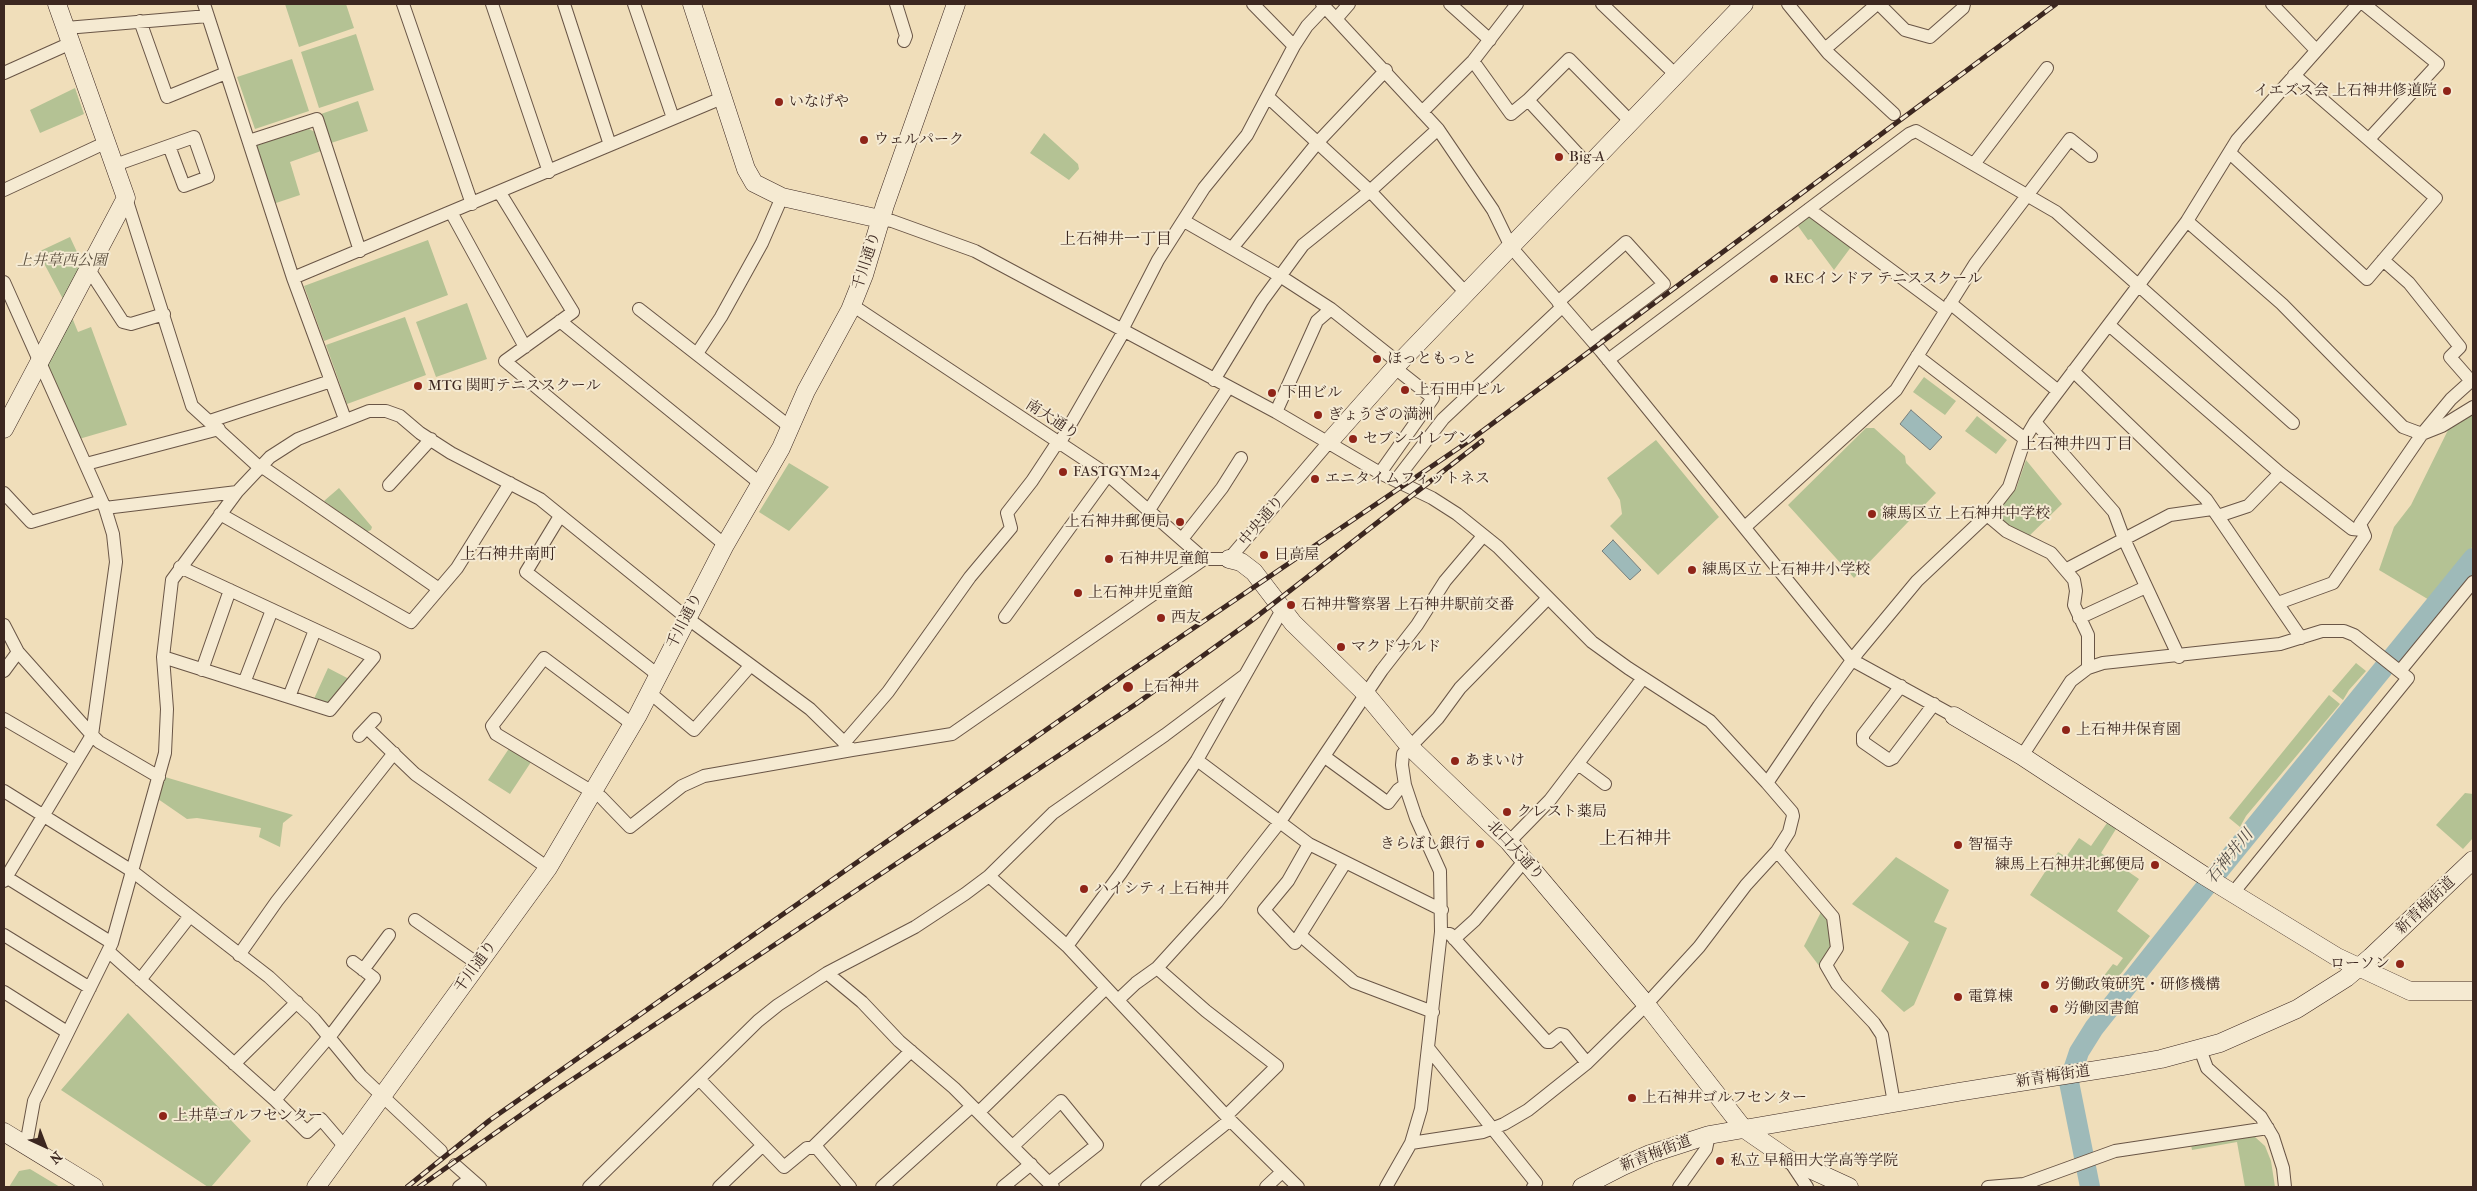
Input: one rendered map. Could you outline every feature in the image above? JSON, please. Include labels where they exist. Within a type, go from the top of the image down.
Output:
[{"type":"street","points":[[57,4],[115,165],[192,406],[260,466],[439,589]]},
{"type":"street","points":[[403,4],[472,204]]},
{"type":"street","points":[[492,4],[549,172]]},
{"type":"street","points":[[564,4],[610,145]]},
{"type":"street","points":[[634,4],[673,118]]},
{"type":"street","points":[[692,4],[746,169],[754,183],[782,197],[892,221],[976,251],[1228,388],[1276,412],[1380,473],[1432,498],[1498,547],[1592,642],[1643,678],[1710,721],[1793,816],[1789,832],[1777,850],[1746,885],[1699,947],[1587,1063],[1528,1110],[1492,1129],[1411,1142]]},
{"type":"street","points":[[896,4],[906,36],[904,41]]},
{"type":"street","name":"千川通り","points":[[316,1187],[548,868],[596,794],[725,545],[781,448],[806,391],[852,305],[864,275],[880,219],[956,4]]},
{"type":"street","points":[[1253,4],[1294,46]]},
{"type":"street","points":[[1336,19],[1349,4]]},
{"type":"street","points":[[1450,4],[1490,40]]},
{"type":"street","points":[[1422,112],[1473,61],[1517,4]]},
{"type":"street","points":[[1602,4],[1676,75]]},
{"type":"street","points":[[1329,442],[1466,293],[1744,4]]},
{"type":"street","points":[[1788,4],[1825,49],[1894,114]]},
{"type":"street","points":[[1825,49],[1878,4],[1905,30],[1930,37],[1963,8],[1964,4]]},
{"type":"street","points":[[2272,4],[2316,50]]},
{"type":"street","points":[[1767,784],[1852,660],[1918,581],[1987,515],[2010,487],[2025,439],[2035,422],[2187,221],[2237,140],[2358,4]]},
{"type":"street","points":[[2364,4],[2438,64],[2370,139]]},
{"type":"street","points":[[848,746],[970,577],[1011,528],[1007,513],[1058,444],[1123,330],[1158,260],[1204,188],[1247,135],[1294,46],[1324,5],[1386,70],[1438,130],[1493,210],[1511,247],[1591,339],[1852,660],[1934,704],[2022,756],[2227,890],[2322,949],[2358,968],[2410,991],[2473,991]]},
{"type":"street","points":[[4,73],[69,36],[206,10],[293,278],[345,419]]},
{"type":"street","points":[[140,22],[167,97],[226,72]]},
{"type":"street","points":[[1473,61],[1511,114],[1528,100],[1569,59],[1631,122]]},
{"type":"street","points":[[1974,164],[2047,68]]},
{"type":"street","points":[[1232,248],[1318,142],[1386,70]]},
{"type":"street","points":[[2230,153],[2367,279],[2436,198],[2294,75]]},
{"type":"street","points":[[1268,97],[1370,191],[1466,293]]},
{"type":"street","points":[[293,278],[500,193],[722,98]]},
{"type":"street","points":[[1528,100],[1588,165]]},
{"type":"street","points":[[249,141],[317,119],[360,251]]},
{"type":"street","points":[[1214,380],[1262,301],[1303,245],[1370,191],[1438,130]]},
{"type":"street","points":[[1608,360],[1916,131],[2030,195],[2056,212],[2293,423]]},
{"type":"street","points":[[1745,527],[1896,390],[1975,264],[2030,195],[2070,139],[2091,156]]},
{"type":"street","points":[[4,190],[107,142]]},
{"type":"street","points":[[115,165],[169,146]]},
{"type":"street","points":[[500,193],[573,312],[505,362],[725,545]]},
{"type":"street","points":[[698,352],[721,317],[762,243],[782,197]]},
{"type":"street","points":[[5,423],[126,198]]},
{"type":"street","points":[[1809,209],[1948,306],[2058,391]]},
{"type":"street","points":[[451,212],[525,346]]},
{"type":"street","points":[[1184,221],[1280,276],[1331,309],[1433,398],[1380,473]]},
{"type":"street","points":[[2187,221],[2282,304],[2403,427],[2422,434],[2442,426],[2473,407]]},
{"type":"street","points":[[1396,480],[1444,419],[1560,304],[1626,242],[1664,284],[1591,339]]},
{"type":"street","points":[[2278,603],[2333,583],[2365,536],[2360,524],[2422,434],[2451,399],[2471,381],[2450,357],[2460,347],[2408,283],[2383,260]]},
{"type":"street","points":[[88,268],[123,322],[131,324],[164,314]]},
{"type":"street","points":[[4,282],[104,505],[113,534],[116,562],[92,736],[5,879],[110,947],[140,980],[275,1100],[306,1132],[321,1119],[345,1148]]},
{"type":"street","name":"南大通り","points":[[852,305],[1058,444],[1108,475],[1204,559]]},
{"type":"street","points":[[639,309],[698,352],[790,427]]},
{"type":"street","points":[[1276,412],[1318,321],[1331,309]]},
{"type":"street","points":[[560,321],[761,484]]},
{"type":"street","points":[[2109,324],[2280,473],[2352,529],[2362,530]]},
{"type":"street","points":[[1917,356],[2025,439]]},
{"type":"street","points":[[2073,370],[2206,499],[2302,638]]},
{"type":"street","points":[[86,464],[214,425],[331,381]]},
{"type":"street","points":[[1149,510],[1228,388]]},
{"type":"street","points":[[26,1145],[34,1101],[110,947],[159,777],[165,753],[167,709],[162,657],[168,598],[172,580],[220,514],[260,466],[270,457],[298,439],[368,410],[386,411],[400,416],[451,453],[540,499],[687,618],[810,710],[848,746]]},
{"type":"street","points":[[2035,422],[2114,512],[2124,539],[2179,657]]},
{"type":"street","points":[[389,485],[431,439]]},
{"type":"street","name":"中央通り","points":[[1269,591],[1254,572],[1240,562],[1229,560],[1329,442]]},
{"type":"street","points":[[1182,539],[1222,488],[1241,458]]},
{"type":"street","points":[[2067,569],[2170,515],[2215,513],[2248,506],[2280,473]]},
{"type":"street","points":[[1004,617],[1108,475]]},
{"type":"street","points":[[220,514],[411,622],[457,568],[510,482]]},
{"type":"street","points":[[4,494],[31,522],[104,505],[237,492]]},
{"type":"street","points":[[1987,515],[2006,531],[2051,553],[2067,569],[2074,580],[2076,591],[2074,605],[2088,635],[2088,668]]},
{"type":"street","points":[[560,516],[526,572],[658,675]]},
{"type":"street","points":[[1118,1000],[1136,983],[1157,968],[1218,902],[1279,823],[1366,694],[1417,625],[1445,581],[1483,536]]},
{"type":"street","points":[[632,724],[544,658],[492,726],[496,734],[596,794],[630,826],[682,786],[704,776],[848,746],[952,734],[1204,559],[1229,560]]},
{"type":"street","points":[[162,657],[330,710],[374,657],[180,567]]},
{"type":"street","points":[[2398,670],[2473,582]]},
{"type":"street","points":[[2079,618],[2146,587]]},
{"type":"street","points":[[202,670],[230,590]]},
{"type":"street","name":"北口大通り","points":[[1269,591],[1282,610],[1366,694],[1410,747],[1509,842],[1525,860],[1581,930],[1646,1004],[1743,1128],[1788,1159],[1849,1187]]},
{"type":"street","points":[[1386,1187],[1411,1142],[1421,1110],[1433,1012],[1442,910],[1440,871],[1416,818],[1405,785],[1403,754],[1438,718],[1460,688],[1548,598]]},
{"type":"street","points":[[244,683],[272,610]]},
{"type":"street","points":[[1067,946],[1122,873],[1197,760],[1282,610]]},
{"type":"street","points":[[4,625],[18,652],[92,736],[159,777]]},
{"type":"street","points":[[289,697],[315,630]]},
{"type":"street","points":[[2022,756],[2072,680],[2088,668],[2103,663],[2179,657],[2280,644],[2322,631],[2344,631],[2354,635],[2408,678],[2227,890]]},
{"type":"street","points":[[4,671],[18,652]]},
{"type":"street","points":[[649,692],[694,730],[750,666]]},
{"type":"street","points":[[589,1187],[758,1021],[778,1005],[828,973],[915,927],[989,876],[1053,813],[1165,735],[1245,675]]},
{"type":"street","points":[[1509,842],[1550,800],[1643,678]]},
{"type":"street","points":[[1901,686],[1863,735],[1863,742],[1889,760],[1893,758],[1934,704]]},
{"type":"street","points":[[4,719],[76,762]]},
{"type":"street","points":[[367,728],[415,774],[548,868]]},
{"type":"street","points":[[239,955],[277,901],[394,753]]},
{"type":"street","points":[[1325,757],[1388,803],[1398,790],[1405,785]]},
{"type":"street","points":[[1197,760],[1309,844],[1442,910]]},
{"type":"street","points":[[1578,764],[1605,784]]},
{"type":"street","points":[[4,791],[44,814],[132,871],[297,1002],[361,1076],[440,1151]]},
{"type":"street","points":[[1309,844],[1288,881],[1264,910],[1295,943],[1345,863]]},
{"type":"street","points":[[1777,850],[1833,917],[1837,948],[1826,965],[1837,984],[1874,1023],[1882,1035],[1894,1103]]},
{"type":"street","points":[[1454,939],[1475,920],[1525,860]]},
{"type":"street","name":"新青梅街道","points":[[1582,1187],[1641,1158],[1709,1136],[1743,1128],[2122,1066],[2200,1049],[2257,1028],[2297,1009],[2358,968],[2473,860]]},
{"type":"street","points":[[989,876],[1067,946],[1228,1118],[1298,1187]]},
{"type":"street","points":[[140,980],[190,916]]},
{"type":"street","points":[[415,920],[478,964]]},
{"type":"street","points":[[1441,932],[1450,934],[1547,1042],[1550,1042],[1560,1034],[1564,1035],[1587,1063]]},
{"type":"street","points":[[4,935],[90,988]]},
{"type":"street","points":[[275,1100],[374,978],[358,966],[389,935]]},
{"type":"street","points":[[1300,935],[1354,982],[1433,1012]]},
{"type":"street","points":[[1147,1187],[1228,1118],[1277,1066],[1206,1011],[1157,968]]},
{"type":"street","points":[[828,973],[862,1002],[910,1051],[975,1109],[1051,1185],[1097,1145],[1061,1101],[1013,1146]]},
{"type":"street","points":[[882,1187],[975,1109],[1106,988]]},
{"type":"street","points":[[4,992],[67,1032]]},
{"type":"street","points":[[234,1064],[297,1002]]},
{"type":"street","points":[[1429,1049],[1536,1182],[1533,1187]]},
{"type":"street","points":[[2200,1049],[2206,1068],[2254,1109],[2268,1128],[2273,1137],[2283,1168],[2285,1187]]},
{"type":"street","points":[[812,1148],[910,1051]]},
{"type":"street","points":[[699,1080],[784,1167],[806,1148],[817,1148],[850,1187]]},
{"type":"street","points":[[1988,1187],[2024,1184],[2079,1162],[2115,1151],[2268,1128]]},
{"type":"street","points":[[4,1132],[94,1187]]},
{"type":"street","points":[[1679,1187],[1706,1149],[1709,1136]]},
{"type":"street","points":[[719,1187],[763,1145]]},
{"type":"street","points":[[1788,1159],[1807,1187]]},
{"type":"street","points":[[1003,1187],[1031,1164]]},
{"type":"street","points":[[455,1165],[475,1183]]},
{"type":"street","points":[[1266,1187],[1282,1172]]},
{"type":"street","points":[[459,1187],[475,1183]]},
{"type":"green space","points":[[285,4],[346,4],[354,28],[299,47]]},
{"type":"green space","points":[[356,34],[374,90],[319,108],[301,52]]},
{"type":"green space","points":[[292,59],[309,111],[255,129],[237,77]]},
{"type":"green space","points":[[75,88],[84,114],[40,133],[30,110]]},
{"type":"green space","points":[[358,101],[368,131],[331,143],[321,114]]},
{"type":"green space","points":[[309,129],[315,132],[321,151],[290,162],[300,195],[273,204],[255,148],[257,144]]},
{"type":"green space","points":[[1044,133],[1078,164],[1079,169],[1069,180],[1030,153]]},
{"type":"green space","points":[[1808,217],[1813,218],[1851,247],[1834,270],[1811,239],[1808,240],[1798,226]]},
{"type":"green space","name":"上井草西公園","points":[[70,237],[83,265],[64,301],[38,252]]},
{"type":"green space","points":[[428,240],[448,295],[324,341],[304,286]]},
{"type":"green space","points":[[467,303],[487,359],[436,377],[416,322]]},
{"type":"green space","points":[[71,315],[78,332],[91,327],[127,425],[79,439],[46,364]]},
{"type":"green space","points":[[405,317],[426,375],[347,404],[326,345]]},
{"type":"green space","points":[[1924,377],[1956,401],[1945,415],[1913,392]]},
{"type":"green space","points":[[2473,413],[2473,546],[2431,601],[2379,570],[2394,527],[2411,505],[2450,426]]},
{"type":"green space","points":[[1977,416],[2007,440],[1996,454],[1965,431]]},
{"type":"green space","points":[[1866,428],[1874,428],[1905,456],[1906,463],[1936,493],[1854,578],[1788,505]]},
{"type":"green space","points":[[1656,440],[1719,517],[1658,575],[1610,526],[1622,514],[1620,500],[1607,478]]},
{"type":"green space","points":[[2026,460],[2062,504],[2027,538],[1993,515],[2016,489]]},
{"type":"green space","points":[[789,463],[829,487],[789,531],[759,512]]},
{"type":"green space","points":[[339,488],[372,527],[371,530],[366,532],[324,501]]},
{"type":"green space","points":[[2356,663],[2366,671],[2349,690],[2343,700],[2332,691]]},
{"type":"green space","points":[[328,668],[351,680],[330,707],[313,701]]},
{"type":"green space","points":[[2329,695],[2340,704],[2246,816],[2240,827],[2229,818]]},
{"type":"green space","points":[[510,747],[531,762],[510,794],[488,780]]},
{"type":"green space","points":[[165,777],[293,815],[283,823],[280,847],[259,837],[261,828],[197,818],[187,819],[158,799]]},
{"type":"green space","points":[[2465,793],[2473,794],[2473,838],[2463,849],[2436,825]]},
{"type":"green space","points":[[2107,823],[2116,829],[2101,853],[2139,879],[2117,911],[2150,936],[2113,984],[2103,977],[2113,964],[2117,966],[2123,958],[2030,895],[2058,852],[2066,857],[2079,838],[2091,846]]},
{"type":"green space","points":[[1896,857],[1949,890],[1934,922],[1947,928],[1914,1005],[1904,1012],[1881,991],[1909,942],[1852,904]]},
{"type":"green space","points":[[1822,910],[1826,914],[1834,940],[1820,967],[1804,946]]},
{"type":"green space","name":"上井草ゴルフセンター","points":[[128,1013],[251,1141],[211,1187],[208,1187],[61,1090]]},
{"type":"green space","points":[[2242,1137],[2255,1137],[2265,1146],[2271,1161],[2275,1187],[2245,1187],[2237,1142],[2192,1150],[2191,1145]]},
{"type":"green space","points":[[30,1169],[60,1187],[9,1187],[19,1171]]},
{"type":"water","points":[[1911,410],[1942,437],[1930,450],[1900,424]]},
{"type":"water","points":[[1613,540],[1641,570],[1630,580],[1602,551]]},
{"type":"waterway","name":"石神井川","points":[[2090,1187],[2069,1082],[2079,1052],[2094,1028],[2204,889],[2473,558]]},
{"type":"railway","points":[[407,1187],[490,1120],[759,931],[1123,676],[1469,441],[2056,4]]},
{"type":"railway","points":[[419,1187],[552,1093],[1136,704],[1251,621],[1482,441]]},
{"type":"place","name":"イエズス会 上石神井修道院","points":[[2447,91]]},
{"type":"place","name":"いなげや","points":[[779,102]]},
{"type":"place","name":"ウェルパーク","points":[[864,140]]},
{"type":"place","name":"Big-A","points":[[1559,157]]},
{"type":"place","name":"RECインドア テニススクール","points":[[1774,279]]},
{"type":"place","name":"ほっともっと","points":[[1377,359]]},
{"type":"place","name":"MTG 関町テニススクール","points":[[418,386]]},
{"type":"place","name":"上石田中ビル","points":[[1405,390]]},
{"type":"place","name":"下田ビル","points":[[1272,393]]},
{"type":"place","name":"ぎょうざの満洲","points":[[1318,415]]},
{"type":"place","name":"セブン-イレブン","points":[[1353,439]]},
{"type":"place","name":"FASTGYM24","points":[[1063,472]]},
{"type":"place","name":"エニタイムフィットネス","points":[[1315,479]]},
{"type":"place","name":"練馬区立 上石神井中学校","points":[[1872,514]]},
{"type":"place","name":"上石神井郵便局","points":[[1180,522]]},
{"type":"place","name":"日高屋","points":[[1264,555]]},
{"type":"place","name":"石神井児童館","points":[[1109,559]]},
{"type":"place","name":"練馬区立 上石神井小学校","points":[[1692,570]]},
{"type":"place","name":"上石神井児童館","points":[[1078,593]]},
{"type":"place","name":"石神井警察署 上石神井駅前交番","points":[[1291,605]]},
{"type":"place","name":"西友","points":[[1161,618]]},
{"type":"place","name":"マクドナルド","points":[[1341,647]]},
{"type":"place","name":"上石神井","points":[[1128,687]]},
{"type":"place","name":"上石神井保育園","points":[[2066,730]]},
{"type":"place","name":"あまいけ","points":[[1455,761]]},
{"type":"place","name":"クレスト薬局","points":[[1507,812]]},
{"type":"place","name":"きらぼし銀行","points":[[1480,844]]},
{"type":"place","name":"智福寺","points":[[1958,845]]},
{"type":"place","name":"練馬上石神井北郵便局","points":[[2155,865]]},
{"type":"place","name":"ハイシティ上石神井","points":[[1084,889]]},
{"type":"place","name":"ローソン","points":[[2400,964]]},
{"type":"place","name":"労働政策研究・研修機構","points":[[2045,985]]},
{"type":"place","name":"電算棟","points":[[1958,997]]},
{"type":"place","name":"労働図書館","points":[[2054,1009]]},
{"type":"place","name":"上石神井ゴルフセンター","points":[[1632,1098]]},
{"type":"place","name":"上井草ゴルフセンター","points":[[163,1116]]},
{"type":"place","name":"私立 早稲田大学高等学院","points":[[1720,1161]]},
{"type":"district","name":"上石神井一丁目","points":[[1116,240]]},
{"type":"district","name":"上石神井四丁目","points":[[2077,445]]},
{"type":"district","name":"上石神井南町","points":[[508,555]]},
{"type":"district","name":"上石神井","points":[[1635,840]]}]
